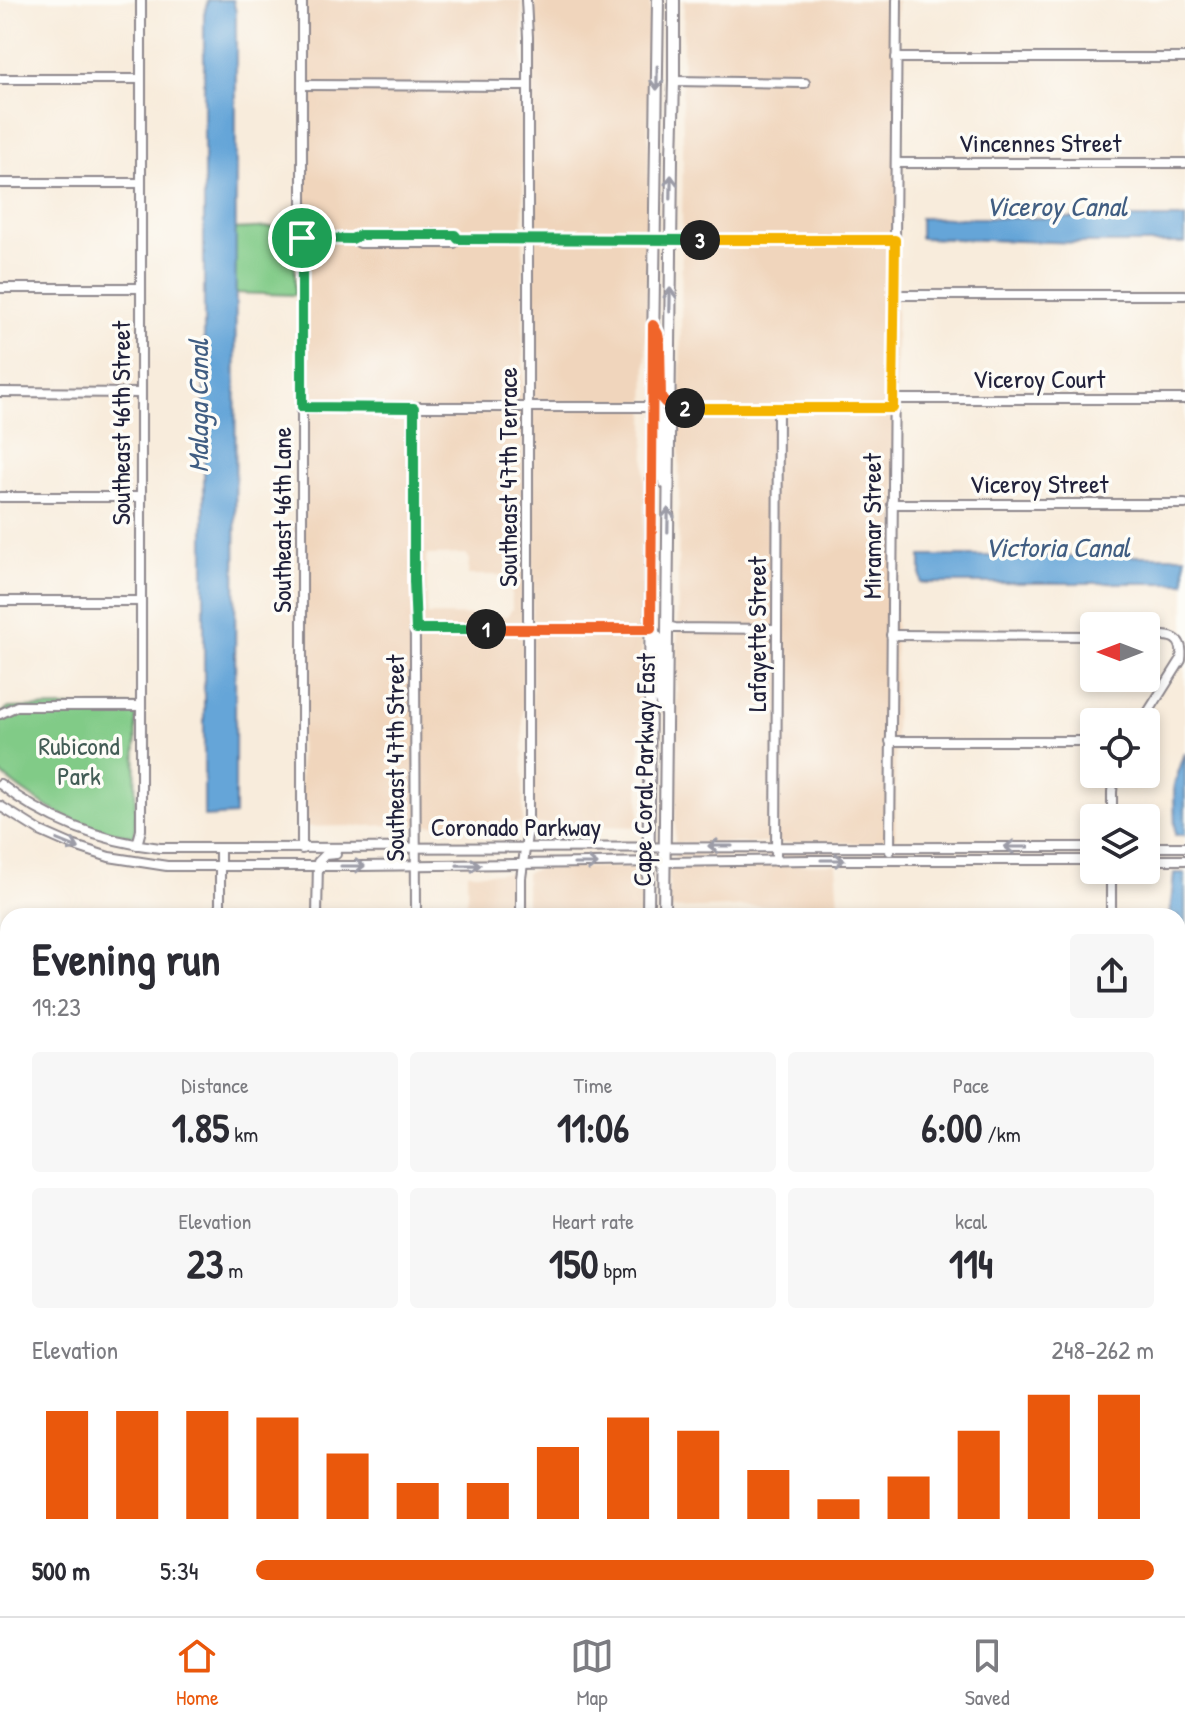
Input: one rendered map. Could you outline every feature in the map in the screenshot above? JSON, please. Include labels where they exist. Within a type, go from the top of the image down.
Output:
[{"type":"main road","name":"Cape Coral Parkway East","points":[[648,908],[658,0]]},
{"type":"main road","name":"Cape Coral Parkway East","points":[[664,908],[674,0]]},
{"type":"main road","points":[[653,325],[660,343],[660,391],[663,402],[669,406]]},
{"type":"main road","points":[[652,407],[661,416],[661,470],[668,489]]},
{"type":"main road","points":[[651,544],[657,562],[657,610],[661,621],[667,626]]},
{"type":"main road","points":[[651,629],[658,638],[659,699],[666,714]]},
{"type":"street","name":"Southeast 46th Street","points":[[137,845],[141,830],[141,0]]},
{"type":"street","name":"Southeast 46th Lane","points":[[302,0],[302,849]]},
{"type":"street","name":"Southeast 47th Terrace","points":[[521,908],[521,878],[528,828],[527,86],[531,22],[528,0]]},
{"type":"street","name":"Miramar Street","points":[[890,860],[897,0]]},
{"type":"street","points":[[896,58],[1185,58]]},
{"type":"street","points":[[0,79],[140,79]]},
{"type":"street","points":[[674,81],[805,83]]},
{"type":"street","points":[[302,85],[527,86]]},
{"type":"street","name":"Vincennes Street","points":[[896,163],[1185,163]]},
{"type":"street","points":[[0,183],[140,183]]},
{"type":"street","points":[[302,238],[401,244],[454,243],[458,239],[895,240]]},
{"type":"street","points":[[0,288],[141,288]]},
{"type":"street","points":[[894,295],[1185,295]]},
{"type":"street","points":[[0,392],[141,393]]},
{"type":"street","name":"Viceroy Court","points":[[669,406],[778,408],[1185,399]]},
{"type":"street","points":[[302,407],[652,407]]},
{"type":"street","name":"Southeast 47th Street","points":[[414,408],[416,908]]},
{"type":"street","name":"Lafayette Street","points":[[776,861],[778,408]]},
{"type":"street","points":[[0,497],[141,497]]},
{"type":"street","name":"Viceroy Street","points":[[892,504],[1185,504]]},
{"type":"street","points":[[0,601],[141,601]]},
{"type":"street","points":[[667,626],[777,629]]},
{"type":"street","points":[[416,629],[651,629]]},
{"type":"street","points":[[891,635],[1080,636]]},
{"type":"street","points":[[1151,708],[1183,652],[1182,643],[1176,637],[1160,636]]},
{"type":"street","points":[[0,714],[17,706],[141,706]]},
{"type":"street","points":[[890,741],[1080,741]]},
{"type":"street","name":"Coronado Parkway","points":[[0,784],[35,808],[70,825],[100,836],[160,848],[1080,847]]},
{"type":"street","name":"Coronado Parkway","points":[[0,806],[58,839],[109,857],[167,866],[1080,860]]},
{"type":"street","points":[[1160,847],[1185,847]]},
{"type":"street","points":[[317,908],[318,862],[325,855],[349,853],[356,848]]},
{"type":"street","points":[[220,849],[220,908]]},
{"type":"street","points":[[1160,860],[1185,860]]},
{"type":"street","points":[[1111,884],[1111,908]]},
{"type":"shaded area","points":[[304,0],[521,0],[523,823],[300,827]],"holes":[[[466,554],[469,558],[468,575],[511,577],[512,609],[507,616],[427,615],[427,555]]]},
{"type":"shaded area","points":[[535,0],[650,0],[639,827],[532,824],[532,41]]},
{"type":"shaded area","points":[[684,0],[897,0],[895,843],[675,843]]},
{"type":"shaded area","points":[[675,851],[836,851],[836,856],[675,858]]},
{"type":"shaded area","points":[[836,864],[839,904],[669,908],[669,867]]},
{"type":"shaded area","points":[[644,867],[643,908],[526,908],[526,873],[539,868]]},
{"type":"shaded area","points":[[467,873],[517,873],[517,908],[467,908]]},
{"type":"green space","points":[[295,226],[295,295],[235,293],[234,229]]},
{"type":"green space","name":"Rubicond Park","points":[[136,706],[135,837],[86,825],[63,815],[30,796],[0,773],[0,714],[9,708]]},
{"type":"water","points":[[208,0],[233,0],[236,12],[235,815],[204,817],[204,14]]},
{"type":"water","points":[[920,218],[1185,218],[1185,243],[921,238]]},
{"type":"water","points":[[921,556],[1185,556],[1185,583],[921,583]]},
{"type":"water","points":[[1185,753],[1185,835],[1175,835],[1174,785]]},
{"type":"water","points":[[1174,873],[1185,873],[1185,908],[1171,908]]},
{"type":"route","points":[[455,235],[458,239],[895,240],[893,408],[671,407],[661,397],[660,343],[653,325],[651,629],[416,629],[414,408],[302,407],[302,238],[455,235]]},
{"type":"water label","name":"Viceroy Canal","points":[[1056,206]]},
{"type":"water label","name":"Malaga Canal","points":[[198,406]]},
{"type":"water label","name":"Victoria Canal","points":[[1057,547]]}]
